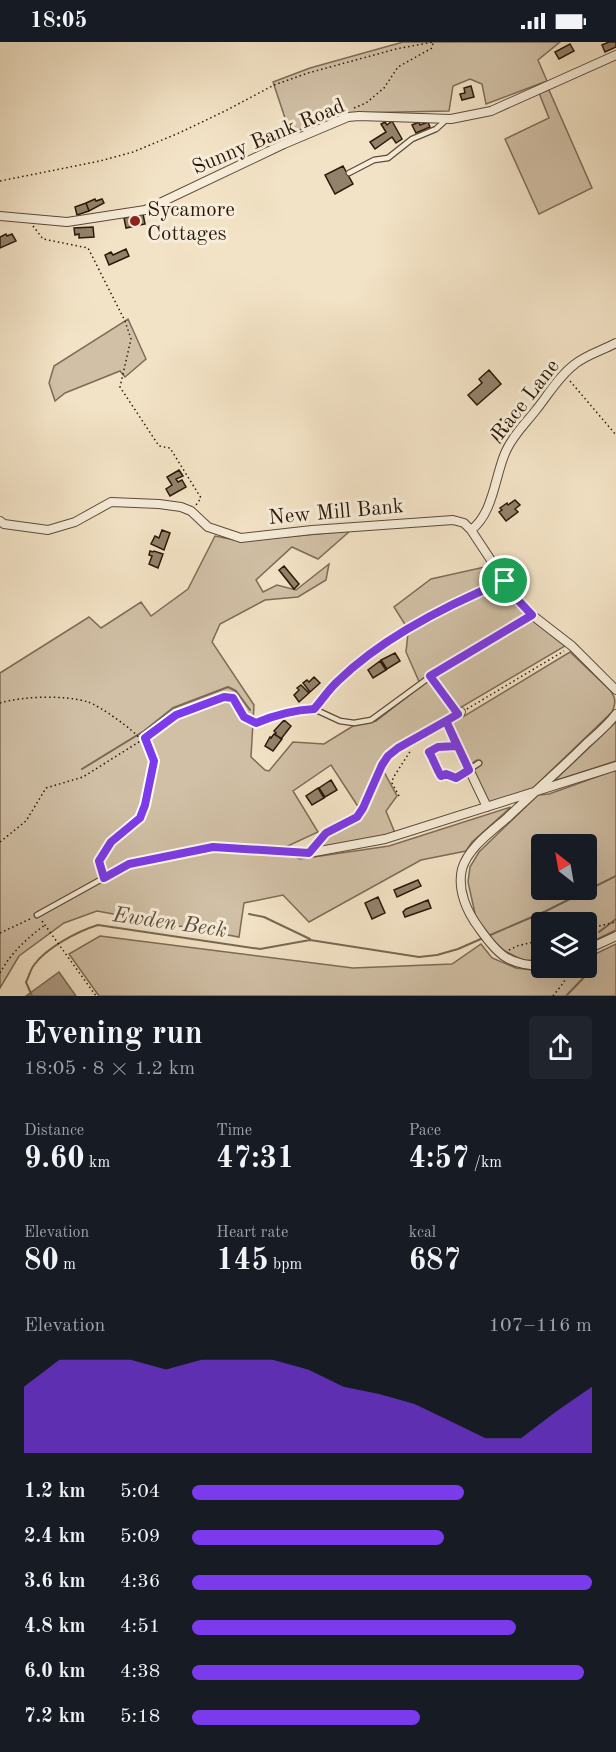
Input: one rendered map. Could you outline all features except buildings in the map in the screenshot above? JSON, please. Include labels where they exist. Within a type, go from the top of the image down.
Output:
[{"type":"street","name":"Sunny Bank Road","points":[[0,216],[67,222],[145,210],[284,144],[348,117],[447,119],[491,111],[616,55]]},
{"type":"street","name":"Race Lane","points":[[471,530],[478,525],[490,502],[505,452],[513,439],[576,363],[616,343]]},
{"type":"street","name":"New Mill Bank","points":[[0,521],[4,524],[48,530],[75,522],[111,502],[119,502],[181,507],[190,511],[208,527],[241,538],[312,530],[453,520],[464,523],[471,530]]},
{"type":"street","points":[[471,530],[516,598],[532,615],[572,646],[616,690]]},
{"type":"street","points":[[314,709],[337,681],[363,659],[400,634],[477,593],[505,581]]},
{"type":"street","points":[[309,853],[326,833],[357,817],[388,756],[460,713]]},
{"type":"street","points":[[531,966],[520,965],[497,952],[475,922],[462,893],[462,870],[475,847],[616,714]]},
{"type":"street","points":[[446,721],[487,807]]},
{"type":"street","points":[[309,853],[385,839],[616,766]]},
{"type":"street","points":[[597,945],[616,936]]},
{"type":"lane","points":[[349,173],[374,160],[388,158],[412,139],[436,129],[447,119]]},
{"type":"lane","points":[[256,723],[296,710],[314,709],[340,721],[354,723],[370,720],[438,671]]},
{"type":"lane","points":[[430,676],[460,713]]},
{"type":"lane","points":[[429,752],[438,747],[457,746]]},
{"type":"lane","points":[[456,778],[479,763]]},
{"type":"lane","points":[[37,915],[129,864],[213,847],[309,853]]},
{"type":"path","points":[[0,181],[133,152],[218,115],[274,85],[308,73],[396,49],[433,42],[432,48],[398,67],[384,88],[366,103],[349,110],[348,117]]},
{"type":"path","points":[[27,219],[43,239],[88,248],[125,321],[131,339],[120,387],[159,446],[170,448],[201,498],[193,509]]},
{"type":"path","points":[[565,374],[616,435]]},
{"type":"path","points":[[438,671],[532,615]]},
{"type":"path","points":[[460,713],[572,646]]},
{"type":"path","points":[[0,842],[26,821],[46,788],[83,777],[145,738],[176,715],[224,697],[233,698],[244,717],[256,723]]},
{"type":"path","points":[[0,703],[16,698],[61,698],[89,702],[135,731],[142,740]]},
{"type":"path","points":[[104,878],[99,861],[111,842],[140,818],[145,805],[154,761],[145,738]]},
{"type":"path","points":[[399,796],[392,783],[393,778],[412,748]]},
{"type":"path","points":[[429,752],[441,776],[446,774],[456,778]]},
{"type":"path","points":[[0,933],[37,915]]},
{"type":"path","points":[[597,926],[616,922]]},
{"type":"path","points":[[0,973],[29,937],[45,925],[96,996]]},
{"type":"path","points":[[497,952],[531,943]]},
{"type":"path","points":[[553,996],[565,978]]},
{"type":"shaded area","points":[[403,42],[560,42],[538,60],[547,81],[486,104],[482,84],[470,79],[453,86],[449,111],[351,113],[290,133],[273,82],[310,68]]},
{"type":"shaded area","points":[[549,90],[592,188],[539,214],[505,139],[549,118],[539,93]]},
{"type":"shaded area","points":[[128,319],[146,359],[125,377],[120,371],[65,393],[55,401],[49,383],[54,366]]},
{"type":"shaded area","points":[[350,531],[318,559],[292,547],[256,580],[263,592],[277,585],[296,590],[329,564],[326,580],[298,597],[265,600],[220,624],[212,642],[254,705],[251,757],[265,770],[269,771],[293,742],[324,744],[353,726],[376,721],[421,686],[406,652],[408,633],[464,603],[502,588],[524,612],[565,646],[397,745],[359,808],[331,765],[293,791],[318,832],[279,850],[300,859],[389,846],[511,807],[472,842],[466,851],[421,860],[309,922],[283,895],[244,903],[239,937],[97,911],[64,923],[19,956],[0,988],[0,673],[89,617],[101,628],[141,602],[151,616],[188,589],[215,536],[240,541]]},
{"type":"shaded area","points":[[489,566],[499,581],[406,626],[394,607],[431,579]]},
{"type":"shaded area","points":[[570,652],[610,690],[615,701],[612,712],[533,788],[489,803],[474,770],[481,765],[477,760],[471,764],[451,724]]},
{"type":"shaded area","points":[[616,722],[616,761],[554,781]]},
{"type":"shaded area","points":[[383,770],[397,796],[386,811],[395,833],[315,849],[328,834],[358,818]]},
{"type":"shaded area","points":[[616,770],[616,930],[597,939],[597,912],[531,912],[531,960],[524,961],[503,950],[476,918],[468,882],[470,867],[479,852],[538,795],[549,794]]},
{"type":"shaded area","points":[[100,936],[353,968],[452,964],[481,944],[492,958],[516,968],[531,970],[531,978],[597,978],[597,953],[616,944],[616,996],[99,996],[69,954]]},
{"type":"shaded area","points":[[59,972],[76,996],[26,996],[30,993]]},
{"type":"waterway","points":[[82,769],[144,731],[173,708],[228,687],[236,691],[250,710]]},
{"type":"waterway","name":"Ewden Beck","points":[[488,936],[546,911],[616,876]]},
{"type":"waterway","name":"Ewden Beck","points":[[249,914],[264,917],[310,939]]},
{"type":"waterway","name":"Ewden Beck","points":[[599,932],[616,919]]},
{"type":"waterway","name":"Ewden Beck","points":[[32,996],[26,982],[39,959],[63,941],[98,925],[260,949],[310,940],[419,957],[458,949],[483,938]]},
{"type":"waterway","points":[[566,996],[583,978]]},
{"type":"place","name":"Sycamore Cottages","points":[[135,221]]},
{"type":"route","points":[[505,581],[477,593],[400,634],[363,659],[337,681],[314,709],[296,710],[256,723],[244,717],[233,698],[224,697],[176,715],[145,738],[154,761],[145,805],[140,818],[111,842],[99,861],[104,878],[129,864],[213,847],[309,853],[326,833],[357,817],[388,756],[446,721],[469,770],[456,778],[446,774],[441,776],[433,764],[429,752],[438,747],[457,746],[446,721],[458,714],[430,676],[532,615],[516,598],[505,581]]}]
